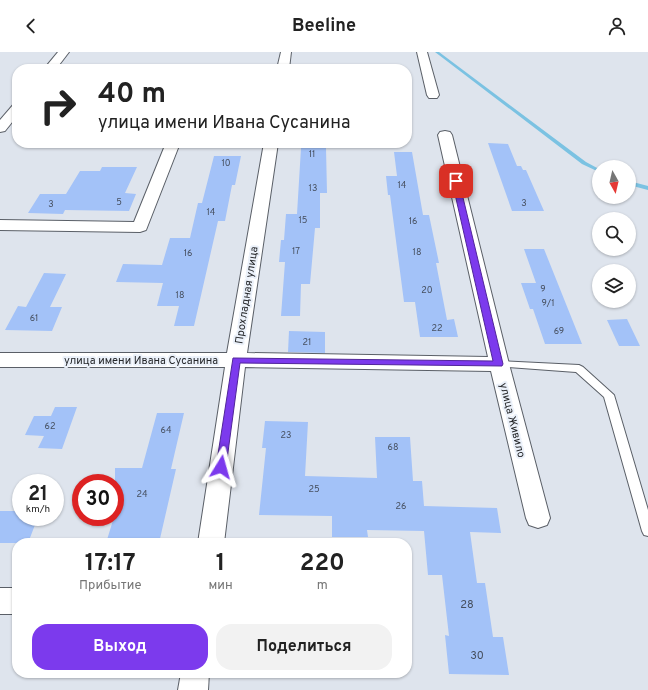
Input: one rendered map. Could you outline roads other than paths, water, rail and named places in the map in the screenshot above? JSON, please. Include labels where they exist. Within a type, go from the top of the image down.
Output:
[{"type":"street","points":[[54,64],[64,52]]},
{"type":"street","points":[[284,64],[286,52]]},
{"type":"street","points":[[422,52],[433,95]]},
{"type":"street","points":[[0,128],[12,114]]},
{"type":"street","name":"улица Живило","points":[[445,135],[499,364],[538,518]]},
{"type":"street","points":[[0,225],[140,227],[171,148]]},
{"type":"street","name":"Прохладная улица","points":[[212,538],[236,360],[270,148]]},
{"type":"street","name":"улица имени Ивана Сусанина","points":[[0,360],[236,360],[499,364]]},
{"type":"street","points":[[0,601],[12,601]]},
{"type":"street","points":[[193,690],[194,678]]},
{"type":"lane","points":[[499,364],[579,369],[609,395],[648,531]]},
{"type":"waterway","points":[[437,52],[584,163],[592,167]]},
{"type":"waterway","points":[[636,185],[648,188]]}]
